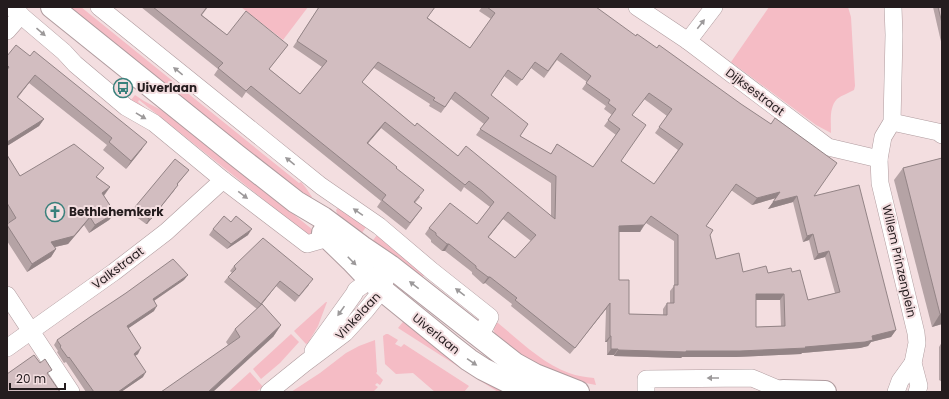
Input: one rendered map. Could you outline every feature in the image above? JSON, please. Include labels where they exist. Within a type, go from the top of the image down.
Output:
[{"type":"main road","name":"Uiverlaan","points":[[52,7],[296,202],[325,228],[351,260],[376,285],[469,360],[513,384],[528,388],[565,392]]},
{"type":"main road","name":"Uiverlaan","points":[[325,228],[362,247],[390,266],[515,364],[535,375],[578,392]]},
{"type":"main road","points":[[781,392],[825,392]]},
{"type":"street","points":[[99,7],[321,186],[379,226],[432,271],[490,316],[480,336]]},
{"type":"street","name":"Dijksestraat","points":[[637,7],[688,41],[828,147],[879,159]]},
{"type":"street","points":[[688,41],[714,7]]},
{"type":"street","points":[[893,7],[894,35],[892,122],[938,132],[942,135]]},
{"type":"street","points":[[7,31],[16,11],[126,107],[154,123],[223,180],[307,244],[325,228],[321,186]]},
{"type":"street","name":"Willem Prinzenplein","points":[[892,122],[883,137],[879,159],[880,183],[916,333],[917,343],[913,364],[919,386],[917,392]]},
{"type":"street","name":"Valkstraat","points":[[7,348],[114,272],[166,232],[223,180]]},
{"type":"street","name":"Vinkelaan","points":[[268,392],[305,363],[356,290],[376,285],[390,266]]},
{"type":"street","points":[[7,296],[72,392]]},
{"type":"street","name":"Willem Prinzenplein","points":[[896,392],[900,381],[913,364]]},
{"type":"street","points":[[646,385],[752,378],[781,392]]},
{"type":"shaded area","points":[[68,7],[81,7],[299,183],[301,182],[312,197],[308,200]]},
{"type":"shaded area","points":[[241,7],[308,7],[283,40]]},
{"type":"shaded area","points":[[769,7],[848,7],[851,17],[855,86],[854,90],[834,102],[831,115],[831,133],[816,125],[731,62]]},
{"type":"shaded area","points":[[135,95],[169,114],[313,230],[313,234],[309,236],[139,100],[138,102],[160,119],[131,100]]},
{"type":"shaded area","points":[[338,208],[366,227],[359,237],[338,217],[336,210]]},
{"type":"shaded area","points":[[377,235],[426,273],[420,280],[370,244]]},
{"type":"shaded area","points":[[326,302],[318,326],[306,344],[294,331]]},
{"type":"shaded area","points":[[407,317],[520,392],[498,392],[398,328]]},
{"type":"shaded area","points":[[494,323],[498,323],[540,358],[559,369],[572,374],[594,378],[596,385],[575,381],[536,367],[495,336]]},
{"type":"shaded area","points":[[291,334],[299,342],[280,363],[261,379],[253,369]]},
{"type":"shaded area","points":[[386,334],[398,340],[395,344],[401,347],[404,344],[469,386],[464,392],[435,392],[413,373],[396,374],[385,364],[383,336]]},
{"type":"shaded area","points":[[375,340],[376,373],[383,380],[380,385],[377,383],[375,385],[378,387],[373,392],[291,392],[320,373],[346,353]]},
{"type":"shaded area","points":[[250,372],[263,387],[262,388],[255,392],[228,392]]},
{"type":"building","points":[[153,7],[207,7],[201,15],[227,35],[246,11],[288,45],[269,69],[300,94],[327,61],[297,41],[319,7],[435,7],[427,18],[470,48],[495,13],[487,7],[596,7],[636,36],[637,34],[657,48],[659,45],[771,124],[775,118],[837,163],[814,196],[859,185],[896,330],[872,336],[873,340],[865,342],[805,347],[806,348],[686,352],[618,350],[611,349],[610,303],[575,348],[515,300],[517,298],[476,268],[476,266],[429,228],[450,203],[477,224],[494,202],[482,191],[469,181],[465,185],[385,122],[367,143],[424,190],[414,202],[422,208],[410,223],[382,200],[386,195],[251,86],[246,91],[218,68],[223,63]],"holes":[[[561,53],[591,76],[586,83],[610,100],[608,103],[616,109],[608,120],[620,129],[593,167],[557,144],[551,154],[520,136],[528,124],[491,95],[508,70],[522,80],[535,62],[548,71]],[[378,62],[435,98],[433,100],[445,107],[455,92],[489,118],[480,129],[556,176],[555,219],[466,146],[458,156],[417,123],[415,126],[362,82]],[[649,93],[672,109],[659,127],[683,144],[654,184],[621,161],[646,125],[632,115]],[[736,184],[757,198],[780,192],[773,202],[797,196],[807,236],[813,234],[818,254],[829,251],[840,292],[808,300],[800,270],[792,272],[791,268],[768,273],[766,266],[743,272],[739,253],[716,259],[710,235],[713,230],[706,226]],[[508,212],[536,235],[515,258],[488,237]],[[651,216],[678,235],[678,285],[674,285],[674,303],[667,303],[667,315],[629,314],[629,280],[619,280],[619,226],[644,225]],[[756,294],[784,294],[785,326],[756,327]]]},
{"type":"building","points":[[938,7],[942,7],[942,23]]},
{"type":"building","points":[[16,45],[30,56],[34,51],[147,142],[131,161],[109,142],[112,138],[35,75],[17,97],[44,119],[7,142],[7,70],[9,67],[7,65],[7,56]]},
{"type":"building","name":"Bethlehemkerk","points":[[74,144],[104,168],[96,177],[110,187],[102,193],[115,213],[95,225],[90,217],[74,236],[51,242],[56,249],[32,264],[7,225],[16,218],[7,203],[7,155],[20,176]]},
{"type":"building","points":[[942,158],[942,314],[940,314],[903,168]]},
{"type":"building","points":[[175,159],[189,170],[151,219],[149,219],[135,207]]},
{"type":"building","points":[[224,216],[231,222],[236,216],[252,229],[231,244],[213,229]]},
{"type":"building","points":[[263,238],[313,279],[299,296],[280,281],[261,304],[228,277],[236,269],[234,266]]},
{"type":"building","points":[[173,259],[188,275],[153,299],[157,306],[127,326],[141,348],[134,354],[146,372],[118,392],[94,392],[60,347],[61,346],[57,340]]},
{"type":"building","points":[[262,304],[281,325],[208,392],[161,392],[240,337],[235,329]]},
{"type":"building","points":[[34,355],[40,363],[45,359],[52,370],[47,373],[60,392],[7,392],[7,374]]},
{"type":"place","name":"Uiverlaan","points":[[123,88]]},
{"type":"place","name":"Bethlehemkerk","points":[[55,212]]}]
